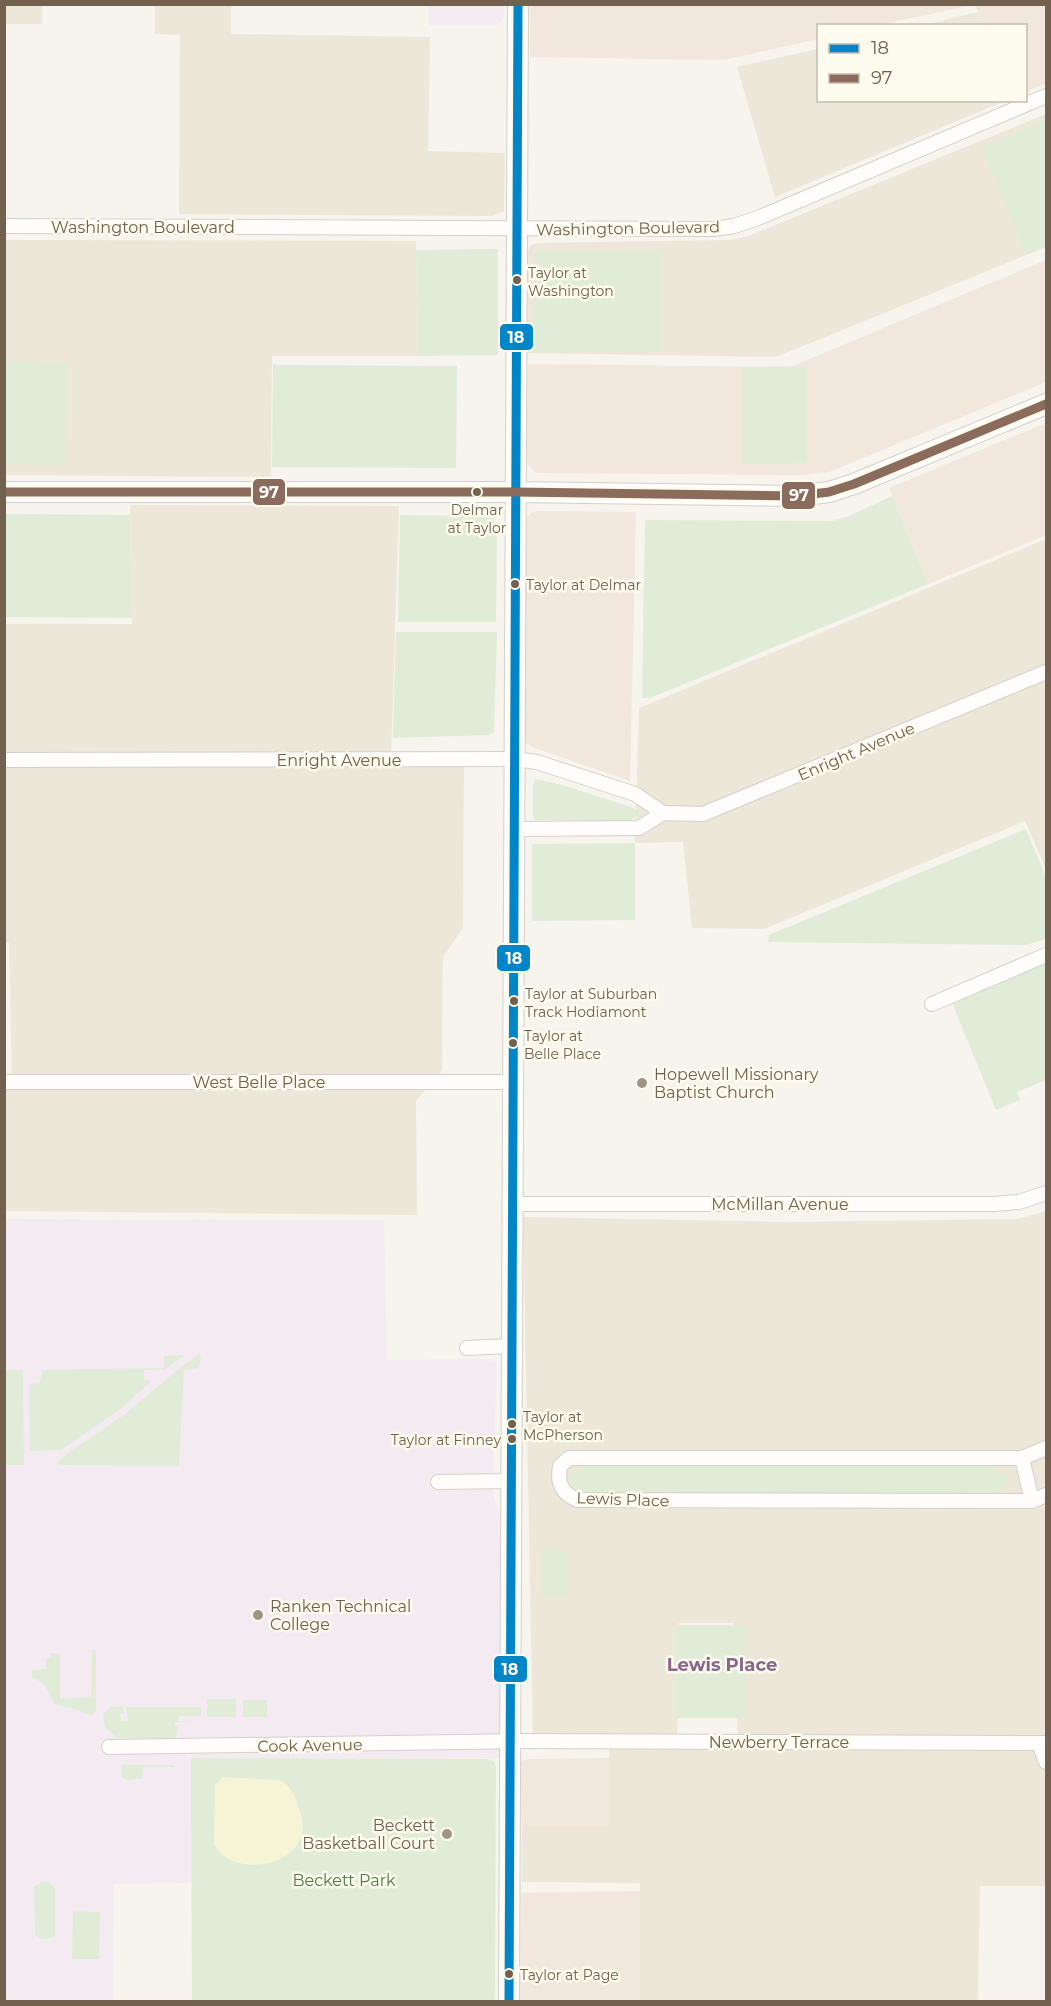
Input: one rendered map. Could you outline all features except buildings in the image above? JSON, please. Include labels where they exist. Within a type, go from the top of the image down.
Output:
[{"type":"street","points":[[509,2001],[518,4]]},
{"type":"street","name":"Washington Boulevard","points":[[4,226],[516,230],[714,229],[734,226],[758,218],[1047,96]]},
{"type":"street","points":[[4,492],[516,492],[796,496],[829,492],[854,484],[1047,404]]},
{"type":"street","name":"Enright Avenue","points":[[4,760],[515,759],[537,762],[635,794],[663,813],[703,814],[1047,672]]},
{"type":"street","points":[[515,828],[639,828],[663,813]]},
{"type":"street","points":[[933,1004],[1047,955]]},
{"type":"street","name":"West Belle Place","points":[[4,1082],[514,1082]]},
{"type":"street","name":"McMillan Avenue","points":[[513,1204],[994,1204],[1019,1202],[1047,1193]]},
{"type":"street","points":[[468,1348],[512,1346]]},
{"type":"street","name":"Lewis Place","points":[[1047,1448],[1022,1458],[569,1458],[560,1466],[558,1478],[569,1497],[578,1500],[1032,1501],[1047,1494]]},
{"type":"street","points":[[1022,1458],[1032,1501]]},
{"type":"street","points":[[438,1482],[512,1481]]},
{"type":"street","name":"Newberry Terrace","points":[[511,1741],[1043,1743]]},
{"type":"street","name":"Cook Avenue","points":[[109,1747],[511,1741]]},
{"type":"street","points":[[1043,1743],[1047,1762]]},
{"type":"shaded area","points":[[5,4],[42,5],[42,24],[5,24]]},
{"type":"shaded area","points":[[530,4],[973,5],[883,24],[817,24],[817,39],[723,60],[530,57]]},
{"type":"shaded area","points":[[155,5],[231,5],[231,34],[430,37],[428,151],[505,153],[504,211],[492,216],[179,214],[180,35],[155,34]]},
{"type":"shaded area","points":[[428,5],[504,5],[504,17],[500,23],[494,25],[429,25]]},
{"type":"shaded area","points":[[975,5],[1046,5],[1046,83],[1027,92],[1027,24],[984,24]]},
{"type":"shaded area","points":[[978,12],[984,24],[928,24]]},
{"type":"shaded area","points":[[817,49],[817,102],[1003,102],[775,197],[737,67]]},
{"type":"shaded area","points":[[1046,114],[1046,247],[776,357],[527,353],[528,251],[531,245],[537,243],[729,240],[746,237]]},
{"type":"shaded area","points":[[5,240],[416,241],[418,356],[272,356],[271,477],[5,475]]},
{"type":"shaded area","points":[[1046,260],[1046,382],[829,472],[800,475],[537,473],[529,466],[526,458],[528,364],[790,367]]},
{"type":"shaded area","points":[[1046,423],[1046,535],[928,584],[889,488]]},
{"type":"shaded area","points":[[130,505],[399,506],[391,759],[464,760],[463,928],[443,957],[442,1070],[416,1101],[417,1215],[5,1211],[5,1082],[12,1081],[9,943],[5,942],[5,624],[132,624]]},
{"type":"shaded area","points":[[537,511],[636,512],[630,781],[526,743],[524,734],[526,519],[531,513]]},
{"type":"shaded area","points":[[1046,539],[1046,870],[1025,821],[764,929],[692,928],[683,842],[635,843],[639,708]]},
{"type":"shaded area","points":[[1046,1211],[1046,1886],[980,1886],[978,2001],[640,2001],[640,1883],[522,1882],[522,1826],[609,1825],[609,1742],[533,1741],[523,1217],[790,1222],[1018,1219]],"holes":[[[679,1623],[734,1623],[738,1742],[677,1741]]]},
{"type":"shaded area","name":"Ranken Technical College","points":[[5,1219],[384,1220],[387,1360],[489,1359],[496,1362],[497,1367],[494,1497],[511,1549],[510,1758],[192,1758],[192,1883],[114,1884],[113,2001],[5,2002]]},
{"type":"shaded area","points":[[609,1758],[609,1826],[522,1826],[519,1768],[522,1761]]},
{"type":"shaded area","points":[[640,1891],[640,2001],[520,2001],[521,1893]]},
{"type":"green space","points":[[1046,120],[1046,247],[1026,255],[982,148]]},
{"type":"green space","points":[[498,249],[498,355],[418,356],[416,250]]},
{"type":"green space","points":[[534,251],[661,251],[661,352],[533,351]]},
{"type":"green space","points":[[5,362],[68,363],[65,465],[5,464]]},
{"type":"green space","points":[[273,365],[457,366],[456,468],[272,467]]},
{"type":"green space","points":[[807,366],[807,463],[741,464],[741,367]]},
{"type":"green space","points":[[892,496],[928,584],[650,698],[642,698],[645,520],[832,521],[849,516]]},
{"type":"green space","points":[[5,514],[130,515],[132,618],[5,617]]},
{"type":"green space","points":[[400,515],[494,516],[494,524],[497,524],[496,622],[398,622]]},
{"type":"green space","points":[[396,632],[497,632],[494,732],[489,735],[393,738]]},
{"type":"green space","points":[[535,779],[559,784],[631,807],[637,810],[639,815],[630,821],[535,820],[533,785]]},
{"type":"green space","points":[[1026,829],[1046,877],[1046,939],[1026,945],[768,942],[769,935]]},
{"type":"green space","points":[[635,843],[635,920],[532,921],[532,844]]},
{"type":"green space","points":[[1046,963],[1046,1080],[1017,1092],[1020,1100],[996,1110],[952,1003]]},
{"type":"green space","points":[[199,1354],[201,1357],[199,1368],[184,1370],[179,1466],[58,1465],[66,1454],[121,1417]]},
{"type":"green space","points":[[185,1355],[164,1370],[144,1370],[144,1380],[150,1380],[150,1382],[122,1408],[61,1450],[30,1451],[29,1384],[40,1383],[42,1370],[163,1368],[164,1356]]},
{"type":"green space","points":[[5,1370],[23,1370],[24,1465],[5,1465]]},
{"type":"green space","points":[[586,1465],[995,1467],[999,1474],[1006,1474],[1008,1483],[998,1495],[588,1493],[575,1489],[567,1479],[576,1469]]},
{"type":"green space","points":[[542,1550],[568,1550],[568,1596],[542,1596]]},
{"type":"green space","points":[[676,1625],[745,1625],[745,1718],[676,1718]]},
{"type":"green space","points":[[92,1650],[96,1650],[96,1710],[91,1716],[54,1704],[46,1688],[32,1677],[32,1670],[46,1669],[46,1658],[51,1658],[51,1653],[60,1653],[60,1699],[91,1697]]},
{"type":"green space","points":[[207,1699],[236,1699],[236,1717],[207,1717]]},
{"type":"green space","points":[[243,1700],[267,1700],[267,1717],[243,1717]]},
{"type":"green space","points":[[123,1706],[123,1713],[120,1713],[121,1721],[128,1721],[126,1707],[201,1707],[201,1716],[179,1716],[179,1721],[199,1722],[175,1722],[175,1726],[178,1726],[176,1738],[117,1738],[105,1727],[103,1714],[111,1707]]},
{"type":"green space","name":"Beckett Park","points":[[191,1758],[487,1759],[494,1761],[496,1767],[495,2001],[192,2001]]},
{"type":"green space","points":[[121,1765],[174,1765],[174,1767],[143,1767],[142,1779],[126,1780],[122,1777]]},
{"type":"green space","points":[[49,1882],[55,1887],[55,1935],[45,1939],[35,1935],[34,1886]]},
{"type":"green space","points":[[73,1911],[100,1912],[99,1959],[72,1959]]},
{"type":"sand","points":[[223,1777],[279,1780],[289,1787],[297,1801],[303,1827],[299,1841],[290,1852],[278,1860],[249,1865],[234,1862],[222,1855],[214,1844],[215,1785]]},
{"type":"transit line","name":"18","points":[[509,2002],[518,4]]},
{"type":"transit line","name":"97","points":[[4,492],[516,492],[796,496],[829,492],[854,484],[1046,404]]},
{"type":"place","name":"Taylor at Washington","points":[[517,280]]},
{"type":"place","name":"Delmar at Taylor","points":[[477,492]]},
{"type":"place","name":"Taylor at Delmar","points":[[515,584]]},
{"type":"place","name":"Taylor at Suburban Track Hodiamont","points":[[514,1001]]},
{"type":"place","name":"Taylor at Belle Place","points":[[513,1043]]},
{"type":"place","name":"Hopewell Missionary Baptist Church","points":[[642,1083]]},
{"type":"place","name":"Taylor at McPherson","points":[[512,1424]]},
{"type":"place","name":"Taylor at Finney","points":[[512,1439]]},
{"type":"place","name":"Ranken Technical College","points":[[258,1615]]},
{"type":"place","name":"Beckett Basketball Court","points":[[447,1834]]},
{"type":"place","name":"Taylor at Page","points":[[509,1974]]},
{"type":"district","name":"Lewis Place","points":[[722,1665]]}]
